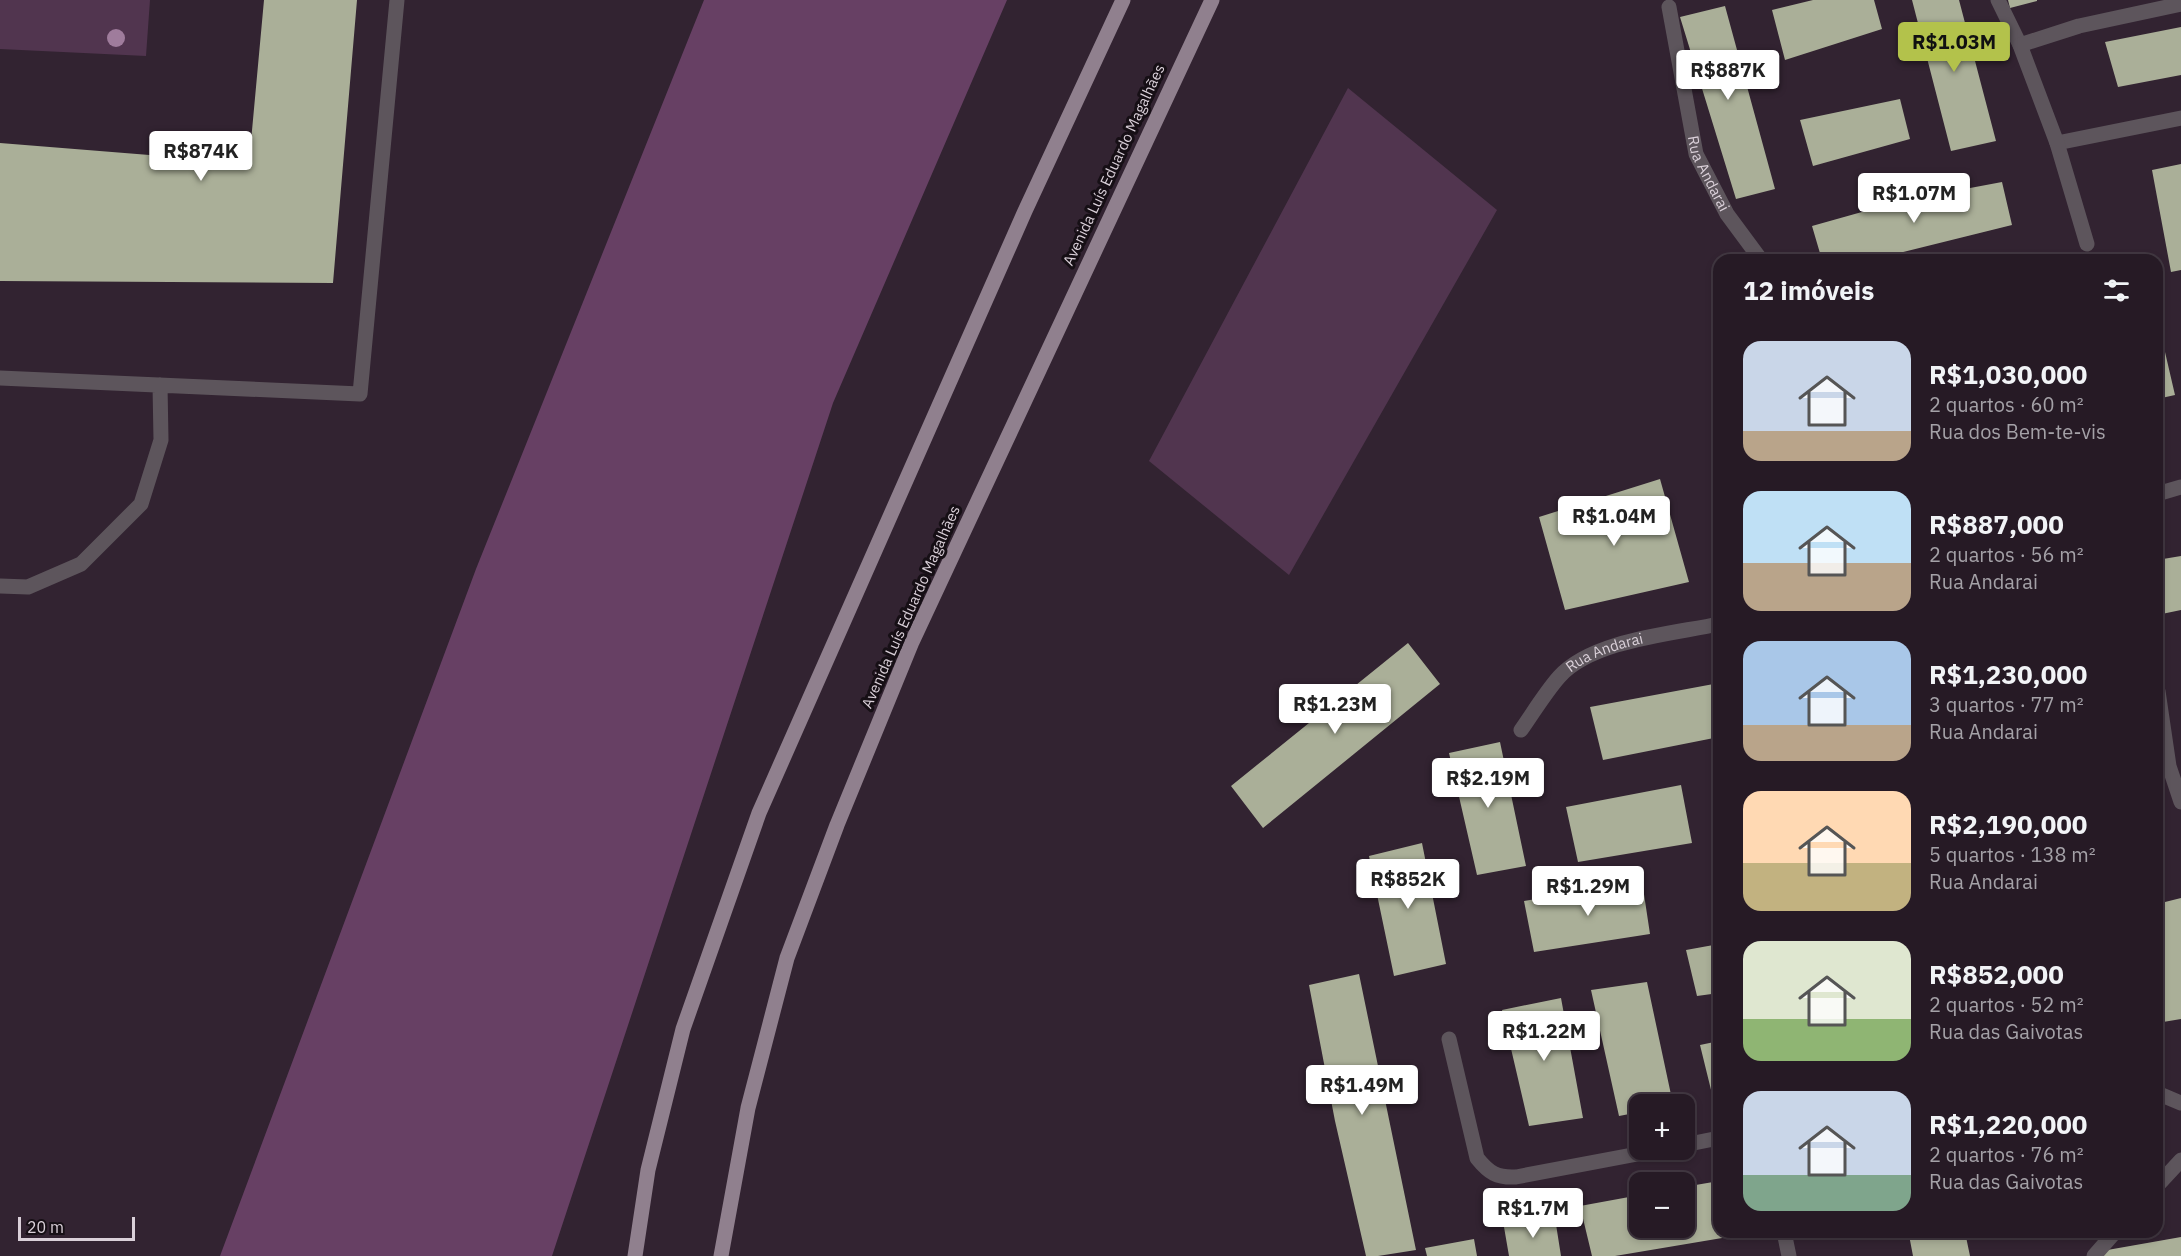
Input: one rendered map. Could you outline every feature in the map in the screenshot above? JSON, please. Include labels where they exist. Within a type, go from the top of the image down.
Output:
[{"type":"main road","points":[[635,1256],[648,1170],[683,1029],[759,813],[1001,265],[1123,0]]},
{"type":"main road","name":"Avenida Luís Eduardo Magalhães","points":[[721,1256],[748,1108],[787,958],[837,825],[912,642],[1212,0]]},
{"type":"street","points":[[0,378],[360,394],[397,0]]},
{"type":"street","points":[[1998,0],[2020,45],[2057,143],[2086,244]]},
{"type":"street","points":[[2020,45],[2079,26],[2181,4]]},
{"type":"street","name":"Rua Andarai","points":[[1670,7],[1696,154],[1727,214],[1757,254]]},
{"type":"street","points":[[2057,143],[2181,118]]},
{"type":"street","points":[[0,586],[27,586],[81,564],[141,504],[161,440],[160,385]]},
{"type":"street","points":[[2163,492],[2181,487]]},
{"type":"street","name":"Rua Andarai","points":[[1521,730],[1560,676],[1580,661],[1613,646],[1713,625]]},
{"type":"street","points":[[2163,725],[2169,766],[2181,802]]},
{"type":"street","points":[[1449,1039],[1477,1158],[1486,1170],[1500,1178],[1516,1177],[1629,1156]]},
{"type":"street","points":[[2163,1096],[2181,1103]]},
{"type":"street","points":[[1695,1143],[1713,1139]]},
{"type":"street","points":[[2163,1180],[2181,1160]]},
{"type":"street","points":[[1785,1238],[1789,1256]]},
{"type":"street","points":[[2094,1256],[2110,1238]]},
{"type":"shaded area","points":[[0,0],[150,0],[146,56],[0,49]]},
{"type":"shaded area","points":[[704,0],[1007,0],[833,403],[552,1256],[220,1256],[476,569]]},
{"type":"shaded area","points":[[1348,88],[1497,210],[1289,575],[1149,461]]},
{"type":"building","points":[[264,0],[357,0],[333,283],[0,281],[0,143],[249,163]]},
{"type":"building","points":[[1813,0],[1874,0],[1882,29],[1785,60],[1772,10]]},
{"type":"building","points":[[1912,0],[1959,0],[1996,141],[1951,151]]},
{"type":"building","points":[[2008,0],[2037,0],[2037,1],[2010,8]]},
{"type":"building","points":[[1725,6],[1775,189],[1736,199],[1680,17]]},
{"type":"building","points":[[2181,27],[2181,75],[2118,87],[2105,42]]},
{"type":"building","points":[[1900,99],[1910,139],[1813,166],[1800,120]]},
{"type":"building","points":[[2181,164],[2181,270],[2171,272],[2152,170]]},
{"type":"building","points":[[2002,182],[2012,225],[1895,254],[1820,254],[1812,226],[1901,201]]},
{"type":"building","points":[[2163,352],[2165,352],[2175,395],[2163,398]]},
{"type":"building","points":[[1660,479],[1689,582],[1565,610],[1539,517]]},
{"type":"building","points":[[2181,556],[2181,610],[2163,614],[2163,559]]},
{"type":"building","points":[[1408,643],[1440,684],[1263,828],[1231,786]]},
{"type":"building","points":[[1713,684],[1713,738],[1603,760],[1590,707]]},
{"type":"building","points":[[1500,742],[1526,866],[1477,875],[1449,753]]},
{"type":"building","points":[[1681,785],[1692,843],[1578,862],[1566,807]]},
{"type":"building","points":[[1422,843],[1446,964],[1394,976],[1369,856]]},
{"type":"building","points":[[1642,881],[1650,934],[1534,952],[1524,901]]},
{"type":"building","points":[[2181,898],[2181,1019],[2163,1022],[2163,902]]},
{"type":"building","points":[[1713,945],[1713,994],[1697,996],[1686,950]]},
{"type":"building","points":[[1359,974],[1416,1250],[1378,1256],[1366,1256],[1335,1121],[1309,985]]},
{"type":"building","points":[[1647,982],[1671,1094],[1629,1094],[1629,1114],[1619,1116],[1591,990]]},
{"type":"building","points":[[1561,998],[1583,1118],[1529,1126],[1502,1010]]},
{"type":"building","points":[[1713,1042],[1713,1098],[1700,1045]]},
{"type":"building","points":[[1713,1182],[1713,1238],[1722,1238],[1615,1256],[1592,1256],[1580,1206],[1629,1197],[1629,1238],[1695,1238],[1695,1185]]},
{"type":"building","points":[[1555,1218],[1561,1256],[1509,1256],[1504,1227]]},
{"type":"building","points":[[2181,1237],[2181,1256],[2094,1256],[2096,1252]]},
{"type":"building","points":[[1910,1238],[1966,1238],[1970,1256],[1913,1256]]},
{"type":"building","points":[[1474,1239],[1477,1256],[1427,1256],[1425,1248]]}]
